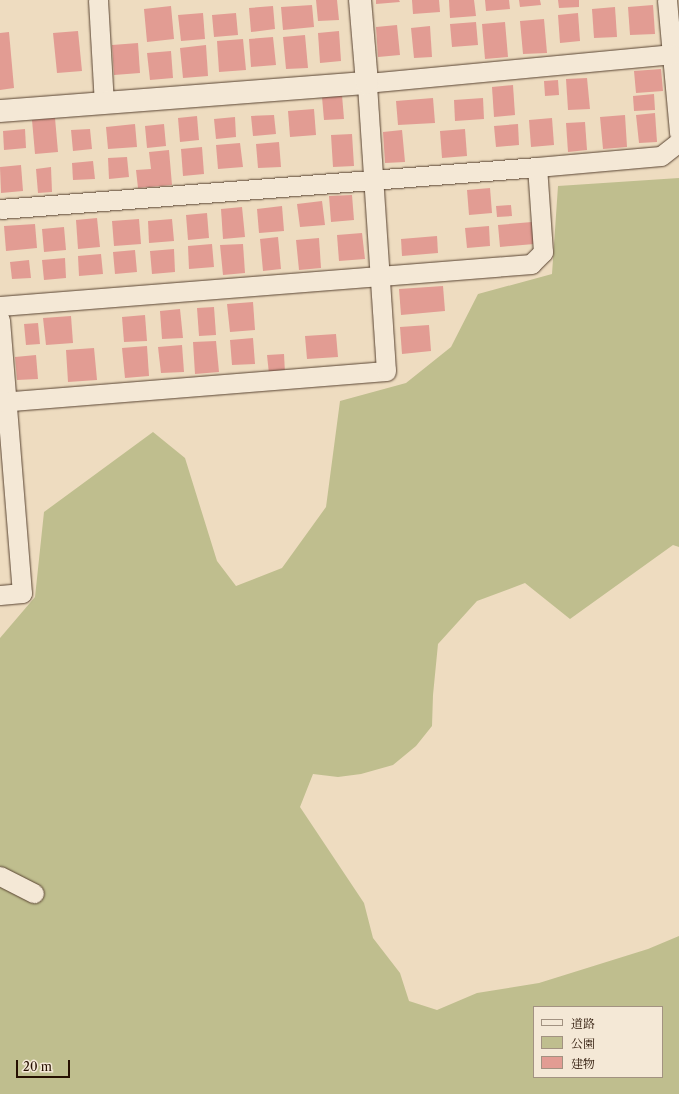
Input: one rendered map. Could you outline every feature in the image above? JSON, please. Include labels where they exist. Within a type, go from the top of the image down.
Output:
[{"type":"street","points":[[98,0],[104,103]]},
{"type":"street","points":[[3,402],[386,371],[372,180],[367,82],[360,0]]},
{"type":"street","points":[[667,0],[679,133]]},
{"type":"street","points":[[0,111],[367,82],[672,54]]},
{"type":"street","points":[[0,209],[537,168],[661,156],[679,142]]},
{"type":"street","points":[[0,306],[531,264],[543,252],[537,168]]},
{"type":"street","points":[[0,320],[7,499],[22,593],[0,595]]},
{"type":"street","points":[[0,876],[34,893]]},
{"type":"green space","points":[[679,178],[679,547],[673,545],[570,619],[525,583],[477,601],[438,644],[433,695],[432,726],[416,746],[393,765],[361,774],[338,777],[313,774],[300,807],[364,903],[373,938],[400,973],[409,1001],[437,1010],[477,993],[539,983],[648,949],[679,936],[679,1094],[0,1094],[0,638],[35,597],[44,512],[153,432],[185,458],[217,561],[236,586],[282,568],[326,507],[340,401],[406,383],[451,347],[478,294],[552,274],[558,186]]},
{"type":"building","points":[[316,0],[337,0],[339,20],[318,21]]},
{"type":"building","points":[[376,0],[399,0],[400,2],[376,4]]},
{"type":"building","points":[[412,0],[439,0],[440,12],[413,14]]},
{"type":"building","points":[[449,0],[474,0],[476,16],[450,18]]},
{"type":"building","points":[[485,0],[509,0],[510,9],[486,11]]},
{"type":"building","points":[[519,0],[540,0],[541,5],[520,7]]},
{"type":"building","points":[[558,0],[579,0],[579,7],[559,8]]},
{"type":"building","points":[[312,5],[314,27],[283,30],[281,7]]},
{"type":"building","points":[[653,5],[655,34],[630,35],[628,7]]},
{"type":"building","points":[[171,6],[174,39],[147,42],[144,9]]},
{"type":"building","points":[[273,6],[275,29],[251,32],[249,8]]},
{"type":"building","points":[[615,7],[617,37],[594,38],[592,9]]},
{"type":"building","points":[[203,13],[205,39],[181,41],[178,15]]},
{"type":"building","points":[[236,13],[238,35],[214,37],[212,15]]},
{"type":"building","points":[[578,13],[580,41],[560,43],[558,15]]},
{"type":"building","points":[[544,19],[547,53],[523,54],[520,21]]},
{"type":"building","points":[[476,22],[478,45],[452,47],[450,24]]},
{"type":"building","points":[[505,22],[508,57],[485,59],[482,24]]},
{"type":"building","points":[[397,25],[400,55],[378,57],[376,27]]},
{"type":"building","points":[[430,26],[432,57],[414,58],[411,28]]},
{"type":"building","points":[[78,31],[82,71],[57,73],[53,33]]},
{"type":"building","points":[[339,31],[341,61],[320,63],[318,33]]},
{"type":"building","points":[[9,32],[14,88],[0,90],[0,33]]},
{"type":"building","points":[[305,35],[308,68],[286,69],[283,37]]},
{"type":"building","points":[[273,37],[276,65],[251,67],[249,39]]},
{"type":"building","points":[[243,39],[246,70],[219,72],[217,41]]},
{"type":"building","points":[[138,43],[140,73],[114,75],[112,45]]},
{"type":"building","points":[[206,45],[208,76],[183,78],[180,48]]},
{"type":"building","points":[[171,51],[173,78],[150,80],[147,53]]},
{"type":"building","points":[[661,69],[663,91],[636,93],[634,71]]},
{"type":"building","points":[[587,78],[590,109],[568,110],[566,79]]},
{"type":"building","points":[[558,80],[559,95],[545,96],[544,81]]},
{"type":"building","points":[[513,85],[515,115],[494,117],[492,87]]},
{"type":"building","points":[[654,94],[655,110],[634,111],[633,96]]},
{"type":"building","points":[[342,95],[344,119],[324,120],[322,97]]},
{"type":"building","points":[[433,98],[435,123],[398,125],[396,101]]},
{"type":"building","points":[[483,98],[484,119],[455,121],[454,100]]},
{"type":"building","points":[[314,109],[316,135],[290,137],[288,111]]},
{"type":"building","points":[[655,113],[657,142],[639,143],[636,115]]},
{"type":"building","points":[[274,115],[276,134],[253,136],[251,116]]},
{"type":"building","points":[[625,115],[627,147],[603,149],[600,117]]},
{"type":"building","points":[[197,116],[199,140],[180,142],[178,118]]},
{"type":"building","points":[[235,117],[236,137],[216,139],[214,119]]},
{"type":"building","points":[[55,118],[58,152],[35,154],[32,120]]},
{"type":"building","points":[[552,118],[554,145],[531,147],[529,120]]},
{"type":"building","points":[[585,122],[587,150],[568,152],[566,123]]},
{"type":"building","points":[[135,124],[137,147],[108,149],[106,127]]},
{"type":"building","points":[[164,124],[166,146],[147,148],[145,126]]},
{"type":"building","points":[[518,124],[519,145],[496,147],[494,126]]},
{"type":"building","points":[[25,129],[26,148],[4,150],[3,131]]},
{"type":"building","points":[[90,129],[92,149],[73,151],[71,130]]},
{"type":"building","points":[[465,129],[467,156],[442,158],[440,131]]},
{"type":"building","points":[[402,130],[405,162],[385,163],[383,132]]},
{"type":"building","points":[[352,134],[354,166],[333,167],[331,135]]},
{"type":"building","points":[[279,142],[281,167],[258,168],[256,144]]},
{"type":"building","points":[[240,143],[243,167],[218,169],[216,145]]},
{"type":"building","points":[[202,147],[204,174],[183,176],[181,149]]},
{"type":"building","points":[[169,150],[172,185],[138,188],[136,170],[151,169],[149,152]]},
{"type":"building","points":[[127,157],[129,177],[109,179],[108,158]]},
{"type":"building","points":[[93,161],[95,179],[73,180],[72,163]]},
{"type":"building","points":[[21,165],[23,191],[1,193],[0,167]]},
{"type":"building","points":[[51,167],[52,192],[38,193],[36,169]]},
{"type":"building","points":[[490,188],[492,213],[469,215],[467,190]]},
{"type":"building","points":[[352,195],[354,220],[331,222],[329,196]]},
{"type":"building","points":[[322,201],[325,225],[300,227],[297,204]]},
{"type":"building","points":[[511,205],[512,216],[497,217],[496,206]]},
{"type":"building","points":[[282,206],[284,231],[259,233],[257,209]]},
{"type":"building","points":[[242,207],[245,237],[223,239],[221,209]]},
{"type":"building","points":[[207,213],[209,238],[188,240],[186,215]]},
{"type":"building","points":[[97,218],[100,247],[78,249],[76,220]]},
{"type":"building","points":[[139,219],[141,244],[114,246],[112,221]]},
{"type":"building","points":[[172,219],[174,241],[149,243],[148,221]]},
{"type":"building","points":[[532,222],[534,244],[500,247],[498,225]]},
{"type":"building","points":[[35,224],[37,248],[6,251],[4,226]]},
{"type":"building","points":[[489,226],[490,246],[467,248],[465,228]]},
{"type":"building","points":[[64,227],[66,250],[44,252],[42,229]]},
{"type":"building","points":[[362,233],[365,259],[339,261],[337,235]]},
{"type":"building","points":[[437,236],[438,253],[402,256],[401,239]]},
{"type":"building","points":[[278,237],[281,269],[263,271],[260,239]]},
{"type":"building","points":[[319,238],[321,268],[299,270],[296,240]]},
{"type":"building","points":[[212,244],[214,267],[189,269],[188,246]]},
{"type":"building","points":[[243,244],[245,273],[223,275],[220,245]]},
{"type":"building","points":[[174,249],[175,272],[152,274],[150,251]]},
{"type":"building","points":[[135,250],[137,272],[115,274],[113,252]]},
{"type":"building","points":[[101,254],[103,274],[79,276],[78,256]]},
{"type":"building","points":[[65,258],[66,278],[44,280],[42,260]]},
{"type":"building","points":[[29,260],[31,278],[12,279],[10,262]]},
{"type":"building","points":[[443,286],[445,311],[401,315],[399,289]]},
{"type":"building","points":[[253,302],[255,330],[230,332],[227,304]]},
{"type":"building","points":[[214,307],[216,335],[199,336],[197,308]]},
{"type":"building","points":[[180,309],[183,338],[162,339],[160,311]]},
{"type":"building","points":[[145,315],[147,341],[124,342],[122,317]]},
{"type":"building","points":[[71,316],[73,343],[46,345],[43,318]]},
{"type":"building","points":[[38,323],[40,344],[26,345],[24,324]]},
{"type":"building","points":[[429,325],[431,351],[402,354],[400,327]]},
{"type":"building","points":[[336,334],[338,357],[307,359],[305,336]]},
{"type":"building","points":[[253,338],[255,364],[232,365],[230,340]]},
{"type":"building","points":[[216,341],[219,372],[195,374],[193,342]]},
{"type":"building","points":[[182,345],[184,372],[161,373],[158,347]]},
{"type":"building","points":[[147,346],[149,376],[125,378],[122,348]]},
{"type":"building","points":[[94,348],[97,380],[68,382],[66,350]]},
{"type":"building","points":[[284,354],[285,373],[269,374],[267,355]]},
{"type":"building","points":[[36,355],[38,379],[17,380],[15,357]]}]
